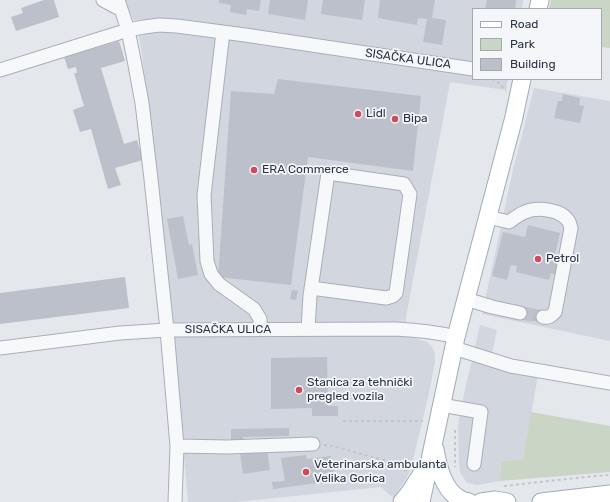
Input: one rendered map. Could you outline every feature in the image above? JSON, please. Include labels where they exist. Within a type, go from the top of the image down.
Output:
[{"type":"main road","points":[[421,502],[455,342],[514,117],[522,80]]},
{"type":"main road","points":[[433,442],[440,470],[447,486],[460,499],[469,502]]},
{"type":"main road","points":[[402,502],[429,464]]},
{"type":"main road","points":[[541,502],[610,494]]},
{"type":"main road","points":[[481,502],[495,500],[507,502]]},
{"type":"street","points":[[103,0],[119,5],[128,30],[142,103],[167,330],[177,446],[174,502]]},
{"type":"street","name":"SISAČKA ULICA","points":[[0,70],[144,26],[177,26],[223,32],[472,69]]},
{"type":"street","points":[[223,32],[204,195],[207,261],[211,274],[219,284],[254,309],[260,318],[260,329]]},
{"type":"street","points":[[308,329],[311,288],[328,173],[404,184],[410,194],[396,292],[393,296],[386,298],[311,288]]},
{"type":"street","points":[[488,217],[509,222],[516,216],[534,209],[557,213],[565,217],[569,222],[571,228],[555,312],[552,316],[547,318],[543,317]]},
{"type":"street","points":[[466,299],[492,307],[520,313]]},
{"type":"street","name":"SISAČKA ULICA","points":[[0,348],[120,333],[167,330],[410,330],[441,333],[455,342],[511,366],[610,383]]},
{"type":"street","points":[[441,405],[480,412],[474,464]]},
{"type":"street","points":[[177,446],[313,444]]},
{"type":"path","points":[[494,80],[499,83],[509,95]]},
{"type":"path","points":[[343,421],[423,421]]},
{"type":"path","points":[[455,430],[456,472]]},
{"type":"path","points":[[313,444],[333,446],[387,461],[396,464],[411,474]]},
{"type":"path","points":[[498,487],[585,477],[610,476]]},
{"type":"shaded area","points":[[123,0],[523,0],[522,8],[472,8],[472,80],[508,80],[506,90],[450,82],[406,317],[407,336],[427,342],[432,347],[435,354],[435,362],[411,469],[393,498],[381,487],[236,502],[188,502],[156,167],[137,25]]},
{"type":"shaded area","points":[[534,88],[610,101],[610,341],[482,314],[513,170]]},
{"type":"shaded area","points":[[480,325],[497,330],[492,353],[513,361],[538,375],[523,459],[501,461],[500,481],[477,485],[467,483],[460,472],[458,427],[460,412]]},
{"type":"green space","points":[[551,0],[610,0],[610,48],[602,47],[602,8],[549,8]]},
{"type":"green space","points":[[531,412],[610,426],[610,472],[500,481],[501,461],[523,459]]},
{"type":"building","points":[[44,0],[54,0],[59,17],[16,31],[11,17],[23,13],[21,8]]},
{"type":"building","points":[[219,0],[261,0],[259,11],[247,9],[246,15],[230,12],[231,5],[219,3]]},
{"type":"building","points":[[270,0],[308,0],[305,20],[268,14]]},
{"type":"building","points":[[323,0],[365,0],[362,20],[321,14]]},
{"type":"building","points":[[380,0],[435,0],[432,18],[446,20],[442,45],[423,42],[427,19],[418,18],[417,25],[378,18]]},
{"type":"building","points":[[487,0],[516,0],[515,8],[485,8]]},
{"type":"building","points":[[119,41],[125,61],[101,68],[124,144],[137,140],[143,160],[115,168],[121,185],[108,189],[91,129],[80,132],[73,110],[84,106],[74,73],[77,73],[76,67],[68,69],[64,57]]},
{"type":"building","points":[[278,79],[421,96],[413,171],[308,157],[291,285],[218,277],[231,91],[274,94]]},
{"type":"building","points":[[563,94],[580,98],[579,105],[584,106],[580,123],[554,118],[558,101],[562,101]]},
{"type":"building","points":[[183,216],[189,245],[192,244],[198,275],[178,279],[167,219]]},
{"type":"building","points":[[528,225],[560,233],[555,255],[560,257],[556,275],[551,273],[549,280],[516,272],[517,266],[511,265],[507,280],[492,276],[503,232],[525,237]]},
{"type":"building","points":[[125,277],[129,308],[0,324],[0,293]]},
{"type":"building","points":[[292,290],[298,291],[296,300],[290,299]]},
{"type":"building","points":[[522,306],[544,311],[542,323],[519,318]]},
{"type":"building","name":"Stanica za tehnički pregled vozila","points":[[327,357],[328,406],[338,406],[338,416],[312,416],[312,408],[271,409],[271,358]]},
{"type":"building","points":[[289,428],[289,436],[243,437],[243,441],[231,441],[231,429]]},
{"type":"building","points":[[267,449],[270,470],[243,474],[240,453]]},
{"type":"building","name":"Veterinarska ambulanta Velika Gorica","points":[[306,455],[307,459],[331,456],[334,472],[324,473],[325,482],[273,489],[272,482],[285,481],[281,458]]},
{"type":"tunnel","points":[[520,313],[543,317]]},
{"type":"place","name":"Lidl","points":[[358,114]]},
{"type":"place","name":"Bipa","points":[[395,119]]},
{"type":"place","name":"ERA Commerce","points":[[254,170]]},
{"type":"place","name":"Petrol","points":[[538,259]]},
{"type":"place","name":"Stanica za tehnički pregled vozila","points":[[299,390]]},
{"type":"place","name":"Veterinarska ambulanta Velika Gorica","points":[[306,472]]}]
